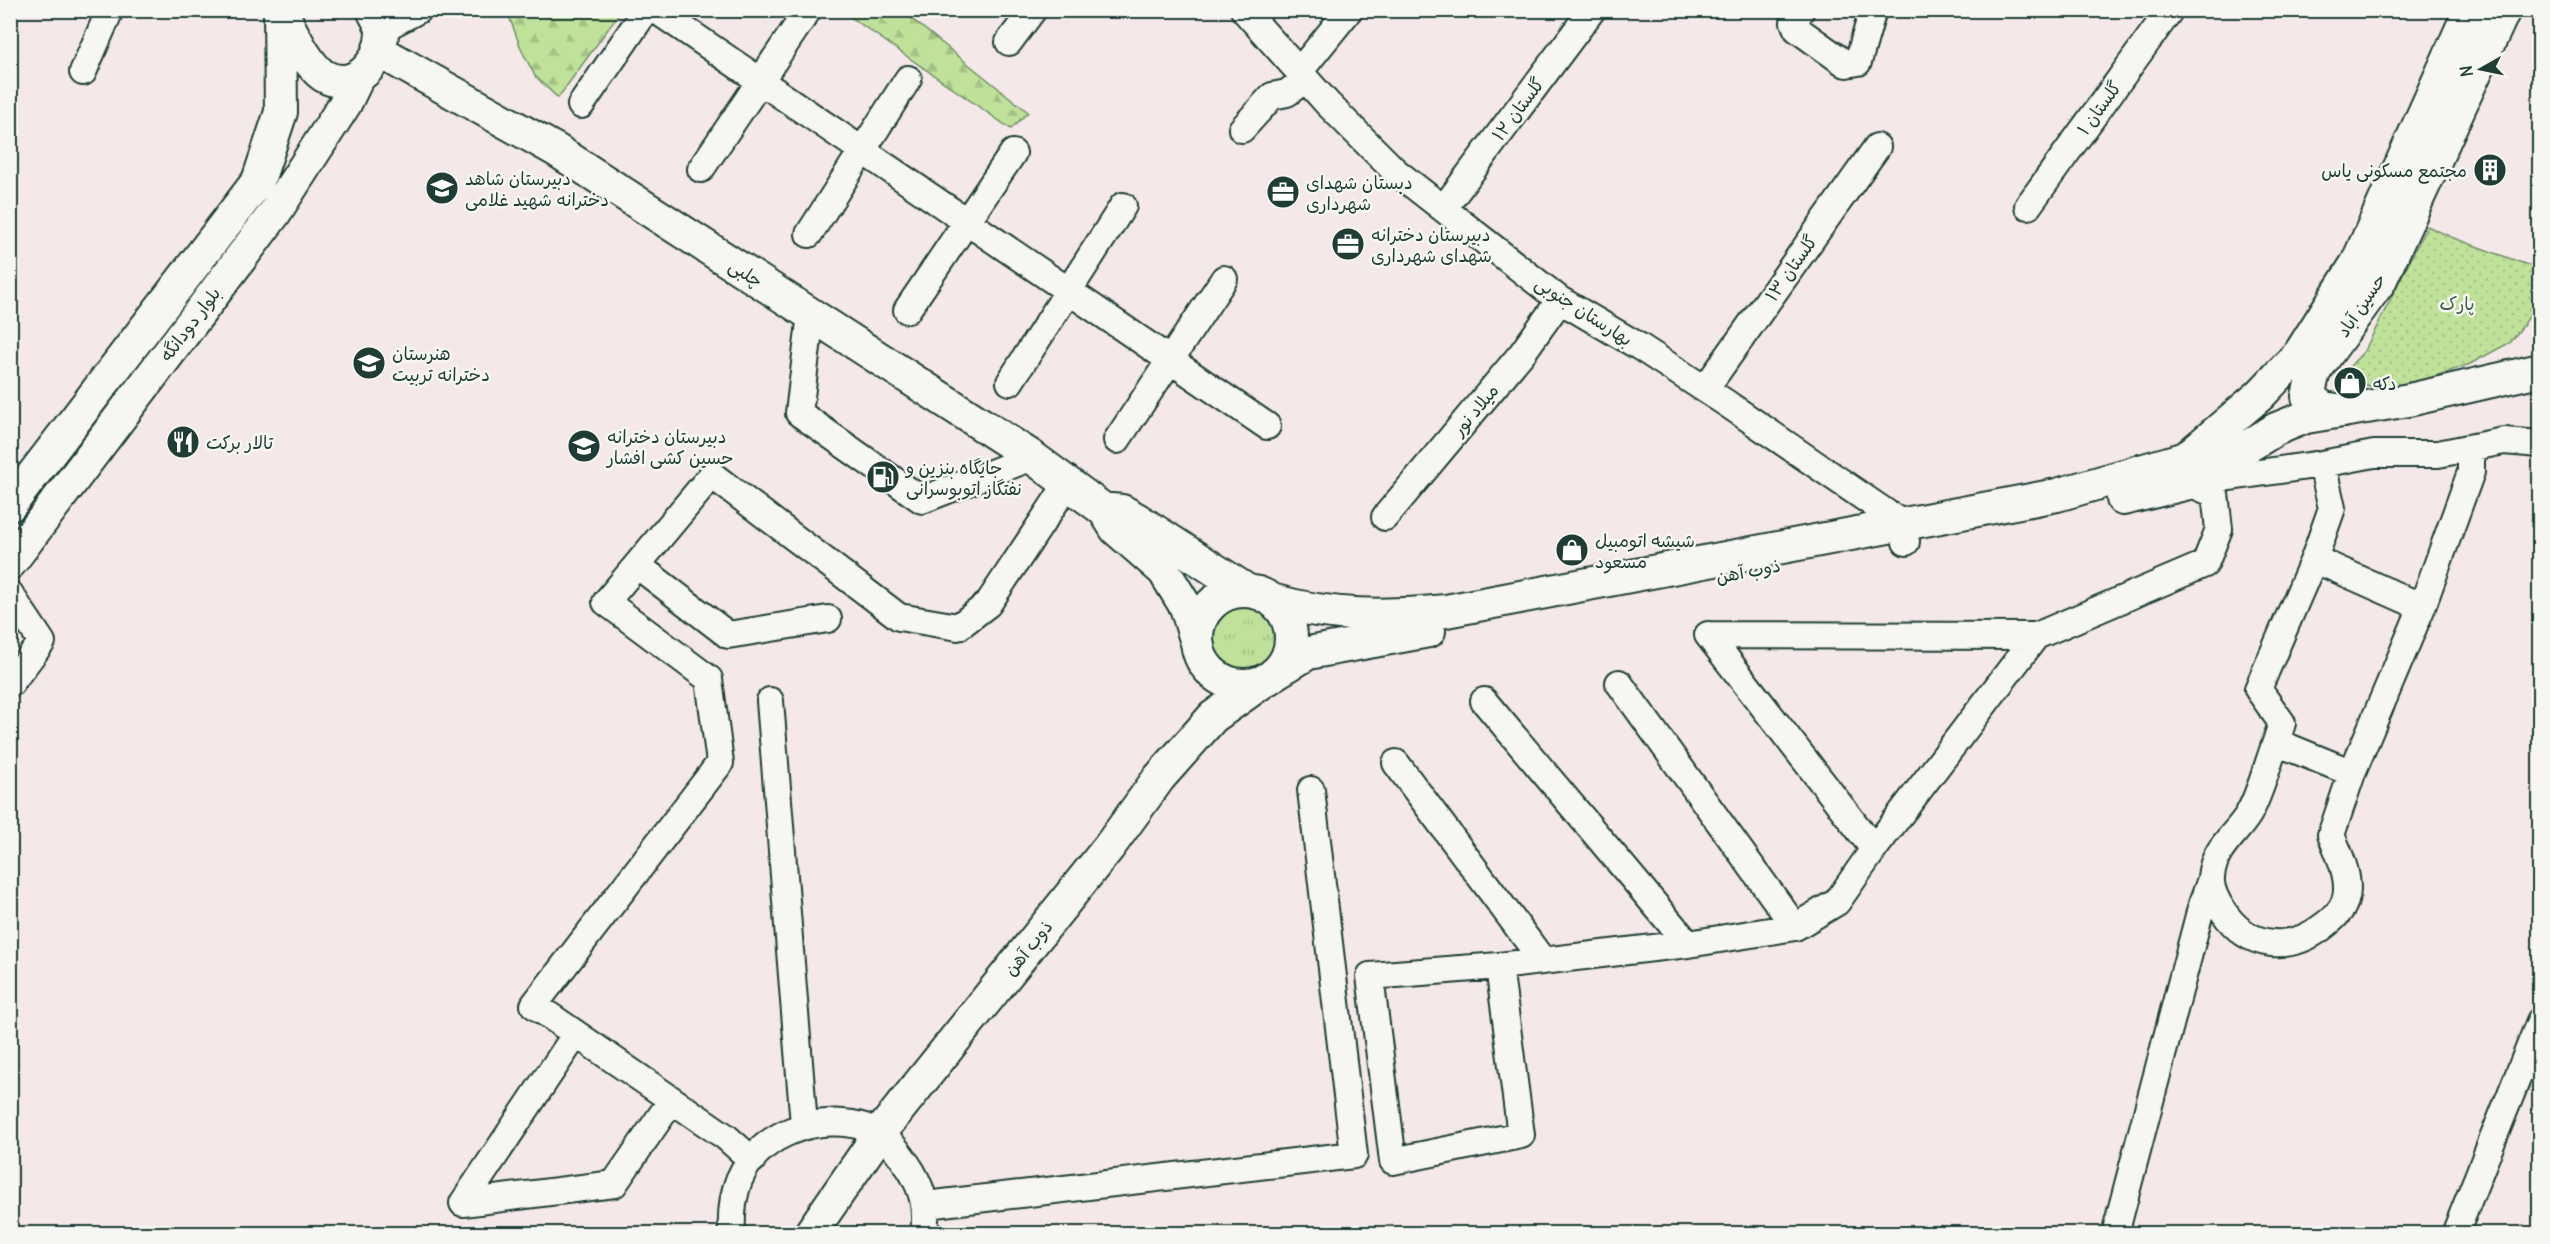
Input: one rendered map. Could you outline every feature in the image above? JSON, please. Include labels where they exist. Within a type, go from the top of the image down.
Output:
[{"type":"main road","points":[[281,10],[313,65],[324,76],[341,80],[358,77]]},
{"type":"main road","name":"بلوار دودانگه","points":[[10,505],[258,181],[281,112],[281,10]]},
{"type":"main road","name":"حسین آباد","points":[[2187,470],[2300,353],[2357,263],[2470,10]]},
{"type":"main road","name":"حسین آباد","points":[[2348,411],[2323,408],[2308,396],[2314,372],[2380,281],[2504,10]]},
{"type":"main road","name":"بلوار دودانگه","points":[[16,546],[274,214],[345,104],[358,77],[374,63],[378,30]]},
{"type":"main road","name":"چلبی","points":[[378,30],[556,150],[1032,457],[1104,510]]},
{"type":"main road","points":[[2187,470],[2306,417],[2409,400],[2540,370]]},
{"type":"main road","name":"ذوب آهن","points":[[1261,596],[1303,609],[1358,615],[1394,616],[1446,611],[1905,534],[2062,513],[2187,470]]},
{"type":"main road","points":[[1104,510],[1122,511],[1261,596],[1288,622],[1291,636],[1290,650],[1284,662],[1270,676],[1251,684],[1235,684],[1221,679],[1201,657],[1186,607],[1164,571],[1116,530],[1104,510]]},
{"type":"main road","name":"ذوب آهن","points":[[810,1233],[879,1134],[1109,847],[1159,778],[1213,717],[1270,676],[1308,653],[1336,646],[1452,627],[1905,534]]},
{"type":"main road","points":[[1198,645],[1198,632],[1202,618],[1209,607],[1220,598],[1232,592],[1261,596]]},
{"type":"street","points":[[83,72],[110,10]]},
{"type":"street","points":[[378,30],[417,10]]},
{"type":"street","points":[[581,105],[646,10]]},
{"type":"street","points":[[656,10],[1267,426]]},
{"type":"street","points":[[701,169],[808,10]]},
{"type":"street","points":[[1009,42],[1033,10]]},
{"type":"street","name":"بهارستان جنوبی","points":[[1244,10],[1302,76],[1395,171],[1560,300],[1641,347],[1705,389],[1905,534]]},
{"type":"street","points":[[1242,129],[1272,96],[1287,93],[1302,76],[1349,10]]},
{"type":"street","name":"گلستان ۱۲","points":[[1444,208],[1592,10]]},
{"type":"street","points":[[1801,10],[1794,22],[1797,29],[1846,64],[1858,62],[1873,10]]},
{"type":"street","name":"گلستان ۱","points":[[2028,206],[2170,10]]},
{"type":"street","points":[[809,234],[864,152],[908,79]]},
{"type":"street","name":"گلستان ۱۳","points":[[1705,389],[1877,147]]},
{"type":"street","points":[[907,310],[1013,153]]},
{"type":"street","points":[[1010,382],[1123,206]]},
{"type":"street","points":[[1117,440],[1224,279]]},
{"type":"street","name":"میلاد نور","points":[[1385,517],[1523,352],[1560,300]]},
{"type":"street","points":[[811,314],[799,413],[922,500],[1032,457]]},
{"type":"street","points":[[2187,470],[2322,464],[2374,454],[2438,454],[2504,441],[2540,444]]},
{"type":"street","points":[[2211,879],[2218,903],[2230,922],[2253,939],[2282,945],[2310,937],[2334,918],[2346,900],[2345,867],[2331,835],[2352,773],[2422,607],[2471,472],[2471,449]]},
{"type":"street","points":[[2115,1233],[2214,861],[2227,838],[2248,814],[2282,723],[2258,689],[2314,559],[2332,508],[2322,464]]},
{"type":"street","points":[[1874,849],[1708,635],[2036,636],[2205,564],[2219,529],[2215,494],[2187,470]]},
{"type":"street","points":[[752,1160],[726,1137],[534,1005],[720,763],[709,679],[606,602],[712,475],[899,617],[958,627],[988,604],[1068,483]]},
{"type":"street","points":[[2314,559],[2422,607]]},
{"type":"street","points":[[637,565],[728,635],[828,619]]},
{"type":"street","points":[[10,594],[42,642],[10,684]]},
{"type":"street","points":[[1499,966],[1521,1135],[1393,1161],[1370,976],[1499,966],[1688,944],[1796,927],[1837,902],[1874,849],[2036,636]]},
{"type":"street","points":[[1619,683],[1796,927]]},
{"type":"street","points":[[1484,700],[1688,944]]},
{"type":"street","points":[[770,701],[804,1125]]},
{"type":"street","points":[[2276,742],[2352,773]]},
{"type":"street","points":[[1396,763],[1543,960]]},
{"type":"street","points":[[926,1205],[1354,1155],[1311,790]]},
{"type":"street","points":[[2455,1233],[2540,1021]]},
{"type":"street","points":[[576,1034],[463,1203],[614,1184],[672,1100]]},
{"type":"street","points":[[732,1233],[731,1210],[736,1189],[740,1178],[759,1151],[786,1132],[804,1125],[818,1123],[867,1128],[879,1134],[905,1160],[926,1205],[924,1233]]},
{"type":"green space","points":[[507,11],[621,11],[558,98],[535,76],[522,51]]},
{"type":"green space","points":[[842,11],[902,11],[1028,112],[1011,129]]},
{"type":"green space","name":"پارک","points":[[2427,226],[2539,269],[2539,303],[2511,342],[2470,364],[2410,385],[2383,391],[2341,376],[2365,350]]},
{"type":"green space","points":[[1240,597],[1262,602],[1270,607],[1281,621],[1283,630],[1283,652],[1263,671],[1251,678],[1235,678],[1221,672],[1211,661],[1205,648],[1205,633],[1210,618],[1221,606]]},
{"type":"place","name":"مجتمع مسکونی یاس","points":[[2490,170]]},
{"type":"place","name":"دبیرستان شاهد دخترانه شهید غلامی","points":[[442,188]]},
{"type":"place","name":"دبستان شهدای شهرداری","points":[[1283,192]]},
{"type":"place","name":"دبیرستان دخترانه شهدای شهرداری","points":[[1348,244]]},
{"type":"place","name":"هنرستان دخترانه تربیت","points":[[369,363]]},
{"type":"place","name":"دکه","points":[[2350,383]]},
{"type":"place","name":"تالار برکت","points":[[183,442]]},
{"type":"place","name":"دبیرستان دخترانه حسین کشی افشار","points":[[584,446]]},
{"type":"place","name":"جایگاه بنزین و نفتگاز اتوبوسرانی","points":[[883,477]]},
{"type":"place","name":"شیشه اتومبیل مسعود","points":[[1572,550]]}]
